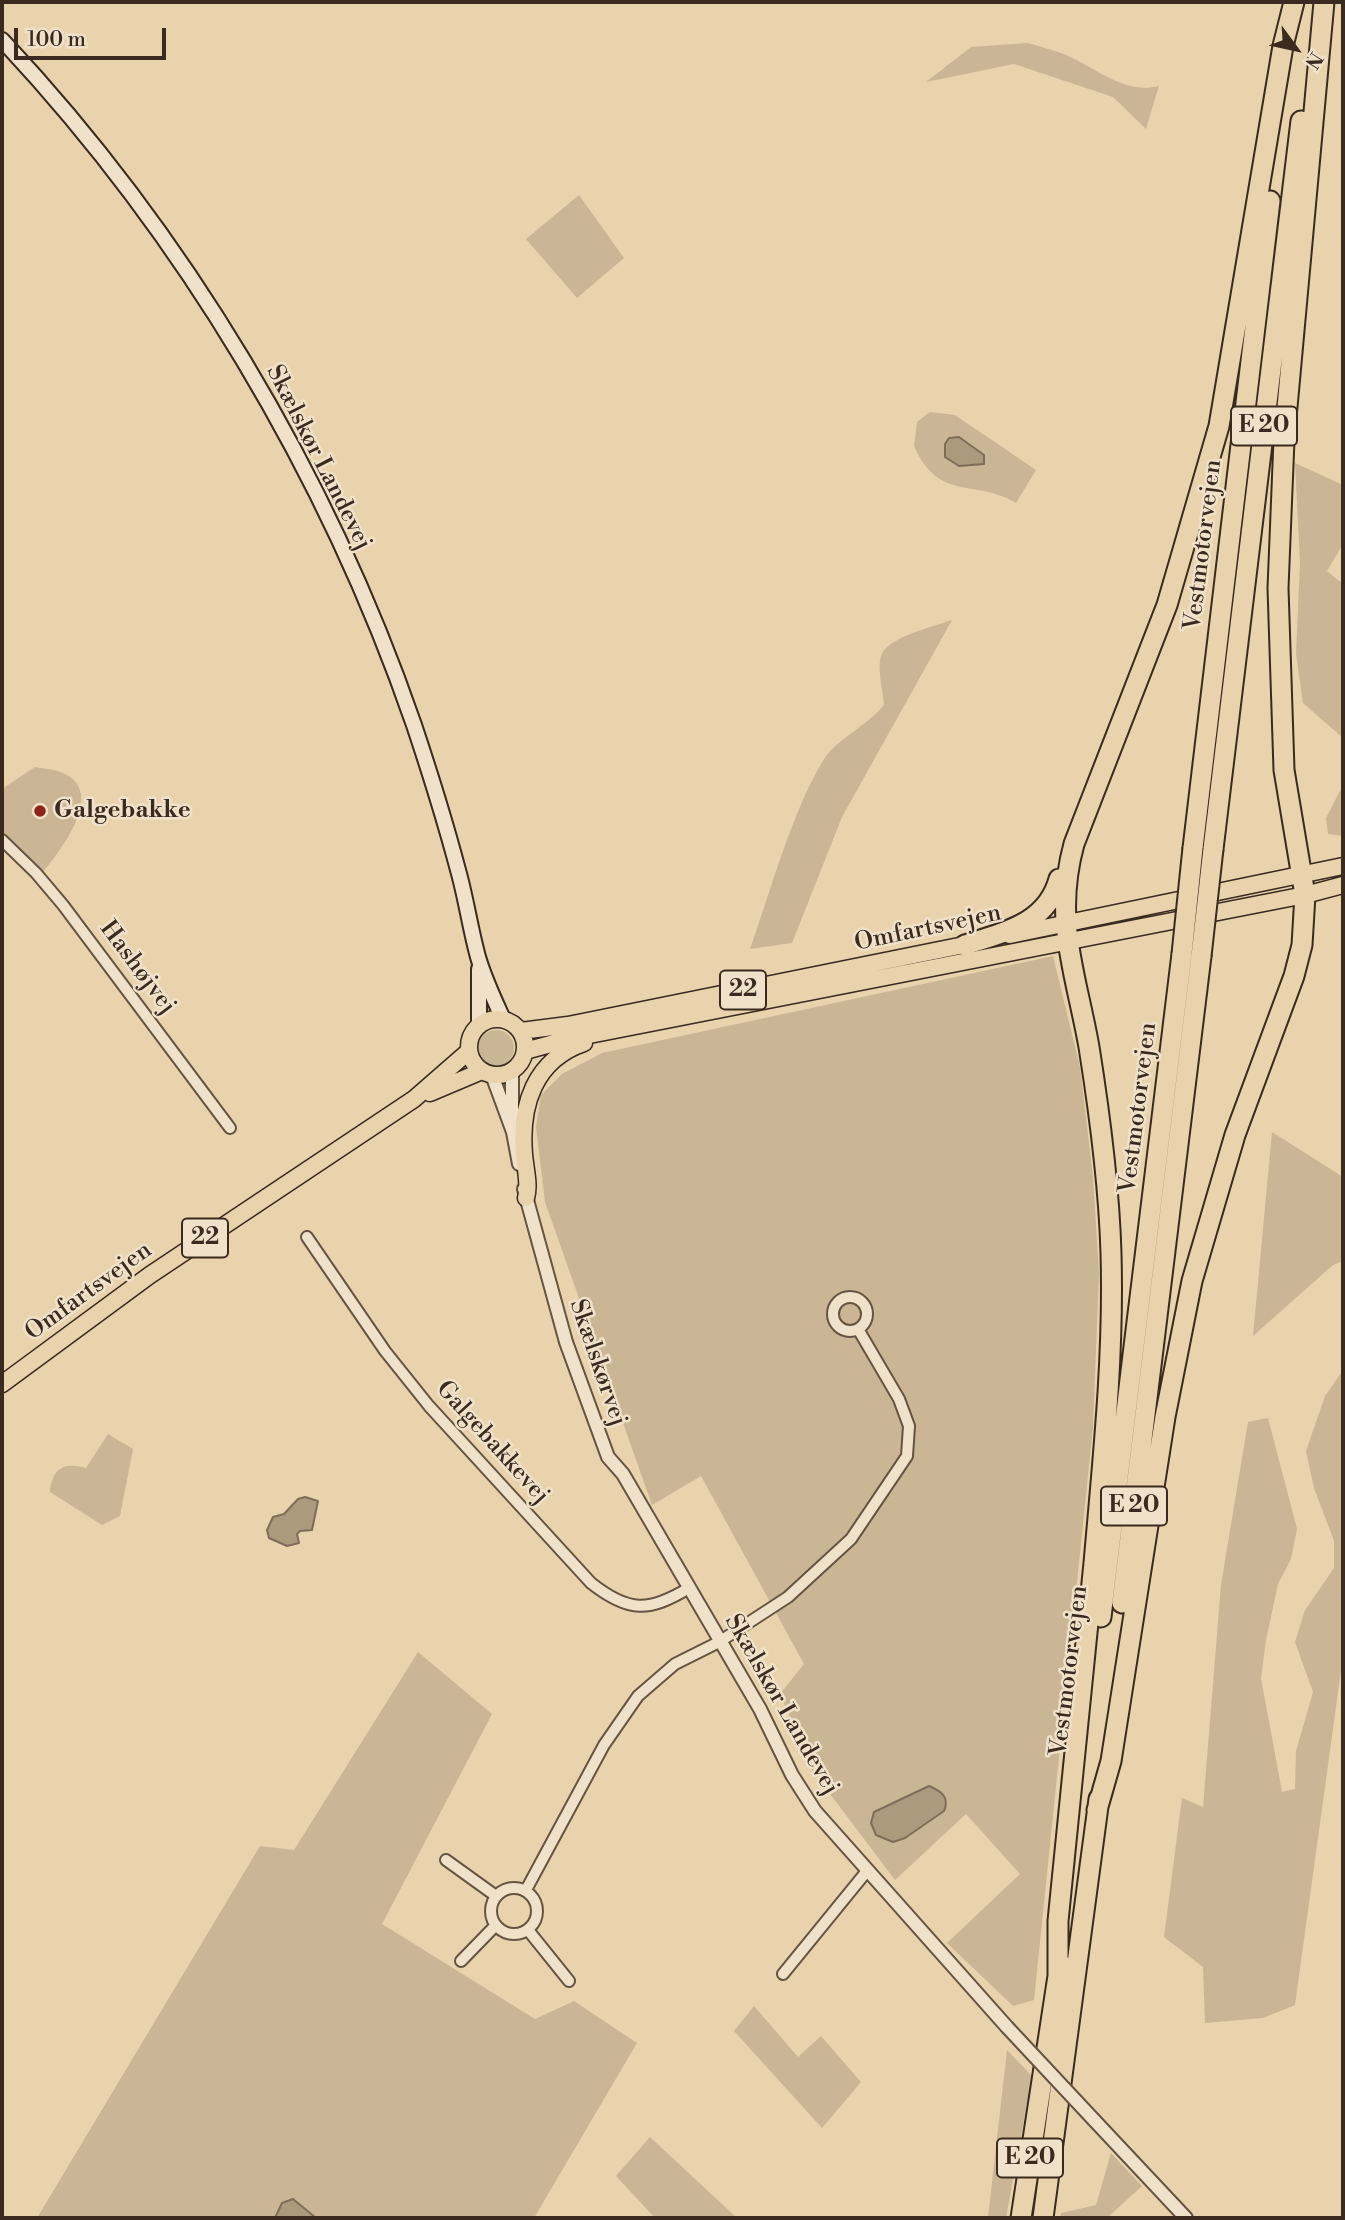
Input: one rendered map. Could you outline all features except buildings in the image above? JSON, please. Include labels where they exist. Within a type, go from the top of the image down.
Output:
[{"type":"highway","points":[[1058,1974],[1058,1920],[1104,1449],[1112,1303],[1104,1147],[1083,1015],[1066,932],[1065,877],[1097,784],[1167,605],[1219,426],[1283,46],[1295,2]]},
{"type":"highway","name":"Vestmotorvejen","points":[[1043,2218],[1097,1810],[1295,2]]},
{"type":"highway","name":"Vestmotorvejen","points":[[1203,849],[1315,2]]},
{"type":"highway","points":[[1097,1810],[1111,1761],[1167,1405],[1192,1281],[1239,1123],[1294,976],[1302,945],[1305,895],[1299,874],[1284,770],[1278,588],[1280,511],[1324,2]]},
{"type":"highway","points":[[965,945],[1016,928],[1041,912],[1056,890],[1070,839],[1097,784]]},
{"type":"highway","name":"Vestmotorvejen","points":[[1021,2218],[1058,1974],[1192,955]]},
{"type":"main road","name":"Skælskør Landevej","points":[[2,40],[42,83],[114,173],[176,258],[281,429],[362,595],[413,723],[458,870],[478,957],[503,1019]]},
{"type":"main road","points":[[1066,932],[1175,902],[1343,866]]},
{"type":"main road","points":[[1218,910],[1281,890],[1289,886],[1299,874]]},
{"type":"main road","name":"Omfartsvejen","points":[[521,1031],[568,1025],[965,945],[1218,910],[1305,895],[1343,885]]},
{"type":"main road","name":"Omfartsvejen","points":[[525,1051],[569,1039],[1066,932]]},
{"type":"main road","name":"Skælskør Landevej","points":[[478,957],[480,1024]]},
{"type":"main road","points":[[480,1024],[495,1018],[503,1019],[521,1031],[525,1051],[512,1070]]},
{"type":"main road","points":[[526,1198],[523,1116],[528,1096],[542,1071],[568,1049],[653,1023]]},
{"type":"main road","name":"22","points":[[469,1051],[471,1036],[480,1024]]},
{"type":"main road","points":[[469,1051],[487,1073]]},
{"type":"main road","name":"Omfartsvejen","points":[[2,1384],[150,1275],[415,1099],[469,1051]]},
{"type":"main road","name":"22","points":[[487,1073],[512,1070]]},
{"type":"main road","name":"Omfartsvejen","points":[[415,1099],[487,1073]]},
{"type":"street","name":"Hashøjvej","points":[[2,840],[36,873],[63,905],[230,1128]]},
{"type":"street","name":"Skælskørvej","points":[[512,1070],[513,1132],[526,1198],[566,1342],[608,1457],[624,1474],[689,1588]]},
{"type":"street","name":"Skælskørvej","points":[[487,1073],[513,1132]]},
{"type":"street","name":"Galgebakkevej","points":[[307,1237],[385,1351],[429,1406],[591,1583],[610,1598],[627,1605],[651,1607],[689,1588]]},
{"type":"street","points":[[526,1891],[604,1745],[638,1696],[675,1664],[719,1642],[788,1597],[850,1539],[907,1456],[909,1426],[899,1399],[858,1329]]},
{"type":"street","name":"Skælskør Landevej","points":[[689,1588],[815,1811],[940,1955],[962,1987],[1004,2024],[1186,2218]]},
{"type":"street","points":[[446,1860],[496,1896]]},
{"type":"street","points":[[783,1974],[867,1871]]},
{"type":"street","points":[[510,1888],[526,1891],[534,1899],[537,1910],[535,1921],[528,1930],[513,1934],[496,1926],[491,1910],[496,1896],[510,1888]]},
{"type":"street","points":[[461,1961],[496,1926]]},
{"type":"street","points":[[528,1930],[569,1981]]},
{"type":"shaded area","points":[[1028,43],[1066,55],[1123,84],[1146,88],[1159,86],[1146,129],[1113,97],[1014,64],[926,82],[971,47]]},
{"type":"shaded area","points":[[579,195],[624,258],[577,298],[526,239]]},
{"type":"shaded area","points":[[930,412],[955,415],[1036,470],[1016,503],[1001,496],[946,482],[924,464],[914,446],[917,422]]},
{"type":"shaded area","points":[[959,437],[984,455],[984,464],[959,466],[945,457],[945,444],[949,438]]},
{"type":"shaded area","points":[[1295,463],[1343,485],[1343,544],[1327,571],[1343,584],[1343,738],[1303,703],[1296,654],[1300,562]]},
{"type":"shaded area","points":[[952,620],[842,817],[792,943],[750,949],[792,826],[812,780],[829,752],[884,705],[880,667],[885,649],[901,638]]},
{"type":"shaded area","points":[[35,767],[63,773],[75,782],[81,794],[76,822],[43,872],[2,836],[2,789]]},
{"type":"shaded area","points":[[1343,785],[1343,836],[1328,834],[1326,818]]},
{"type":"shaded area","points":[[1053,956],[1080,1067],[1093,1176],[1099,1274],[1093,1427],[1034,2000],[1013,2006],[947,1943],[1020,1874],[966,1814],[895,1880],[812,1770],[780,1694],[804,1664],[701,1476],[652,1505],[545,1202],[536,1127],[541,1095],[562,1074],[602,1053]]},
{"type":"shaded area","points":[[496,1030],[509,1035],[514,1048],[509,1061],[496,1066],[483,1061],[478,1048],[483,1035]]},
{"type":"shaded area","points":[[1272,1132],[1343,1177],[1343,1261],[1333,1265],[1253,1336]]},
{"type":"shaded area","points":[[1343,1370],[1343,1656],[1295,2005],[1263,2018],[1205,2023],[1203,1967],[1164,1937],[1182,1798],[1203,1807],[1221,1585],[1248,1422],[1268,1418],[1297,1529],[1291,1559],[1278,1584],[1261,1678],[1282,1792],[1295,1789],[1296,1751],[1313,1692],[1295,1642],[1305,1610],[1334,1568],[1334,1541],[1314,1488],[1306,1451],[1325,1396]]},
{"type":"shaded area","points":[[108,1434],[133,1449],[120,1516],[102,1525],[50,1492],[56,1472],[71,1466],[86,1468]]},
{"type":"shaded area","points":[[305,1497],[318,1501],[312,1530],[300,1531],[297,1534],[299,1543],[287,1546],[269,1538],[267,1530],[273,1517],[284,1514],[298,1499]]},
{"type":"shaded area","points":[[418,1652],[492,1714],[382,1924],[535,2019],[574,2001],[637,2043],[534,2218],[37,2218],[260,1846],[294,1850]]},
{"type":"shaded area","points":[[929,1786],[945,1798],[944,1811],[905,1838],[893,1842],[876,1835],[871,1823],[874,1812]]},
{"type":"shaded area","points":[[754,2006],[798,2057],[821,2036],[861,2082],[822,2128],[734,2031]]},
{"type":"shaded area","points":[[1007,2050],[1032,2076],[1006,2218],[988,2218]]},
{"type":"shaded area","points":[[650,2137],[737,2218],[655,2218],[616,2176]]},
{"type":"shaded area","points":[[1111,2153],[1142,2186],[1107,2218],[1060,2218],[1061,2213],[1096,2205]]},
{"type":"shaded area","points":[[293,2199],[316,2218],[275,2218],[282,2203]]},
{"type":"place","name":"Galgebakke","points":[[40,811]]}]
